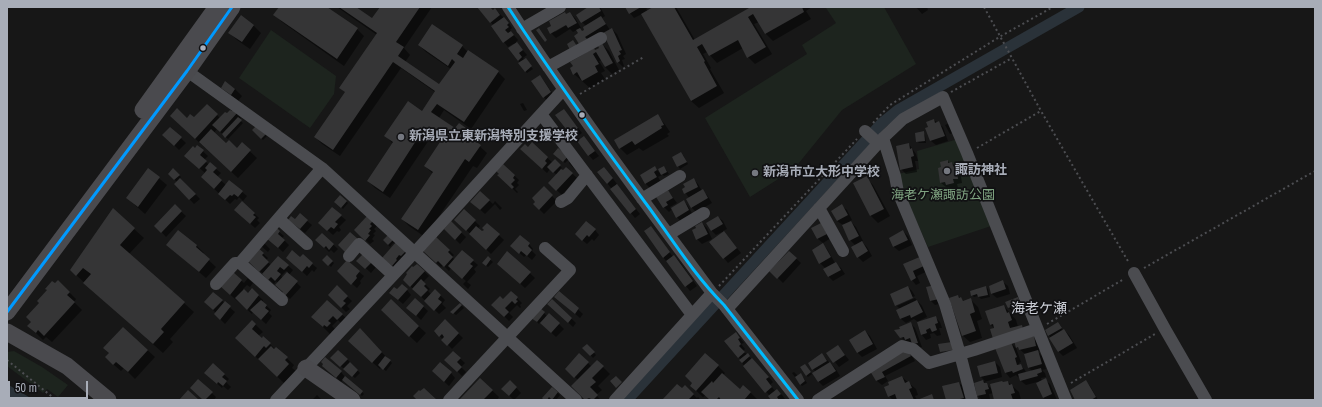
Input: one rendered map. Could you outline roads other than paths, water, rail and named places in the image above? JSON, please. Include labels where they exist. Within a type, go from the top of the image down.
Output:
[{"type":"street","points":[[7,298],[217,7]]},
{"type":"street","points":[[7,312],[232,7]]},
{"type":"street","points":[[508,7],[567,95],[642,199],[798,400]]},
{"type":"street","points":[[522,28],[560,7]]},
{"type":"street","points":[[548,67],[601,38]]},
{"type":"street","points":[[186,70],[322,168],[576,400]]},
{"type":"street","points":[[276,400],[415,252],[541,114],[567,95]]},
{"type":"street","points":[[615,400],[819,208],[881,140],[903,119],[943,97],[967,153],[1063,394]]},
{"type":"street","points":[[541,114],[689,311]]},
{"type":"street","points":[[865,131],[881,140],[895,176],[898,192],[945,304],[972,400]]},
{"type":"street","points":[[216,284],[235,263],[240,263],[322,168]]},
{"type":"street","points":[[561,202],[568,198],[586,175]]},
{"type":"street","points":[[642,199],[680,176]]},
{"type":"street","points":[[819,208],[843,251]]},
{"type":"street","points":[[669,234],[704,212]]},
{"type":"street","points":[[279,218],[307,244]]},
{"type":"street","points":[[349,256],[359,244],[393,275]]},
{"type":"street","points":[[449,400],[570,270],[545,248]]},
{"type":"street","points":[[240,263],[282,300]]},
{"type":"street","points":[[1134,273],[1206,400]]},
{"type":"street","points":[[818,400],[902,346],[913,349],[929,363],[1037,329]]},
{"type":"street","points":[[7,332],[67,366],[108,400]]},
{"type":"street","points":[[306,368],[352,400]]},
{"type":"waterway","points":[[627,400],[882,123],[898,110],[1079,7]]},
{"type":"place","name":"新潟県立東新潟特別支援学校","points":[[401,137]]},
{"type":"place","name":"諏訪神社","points":[[947,171]]},
{"type":"place","name":"新潟市立大形中学校","points":[[755,173]]},
{"type":"district","name":"海老ケ瀬","points":[[1039,309]]},
{"type":"park label","name":"海老ケ瀬諏訪公園","points":[[943,196]]}]
